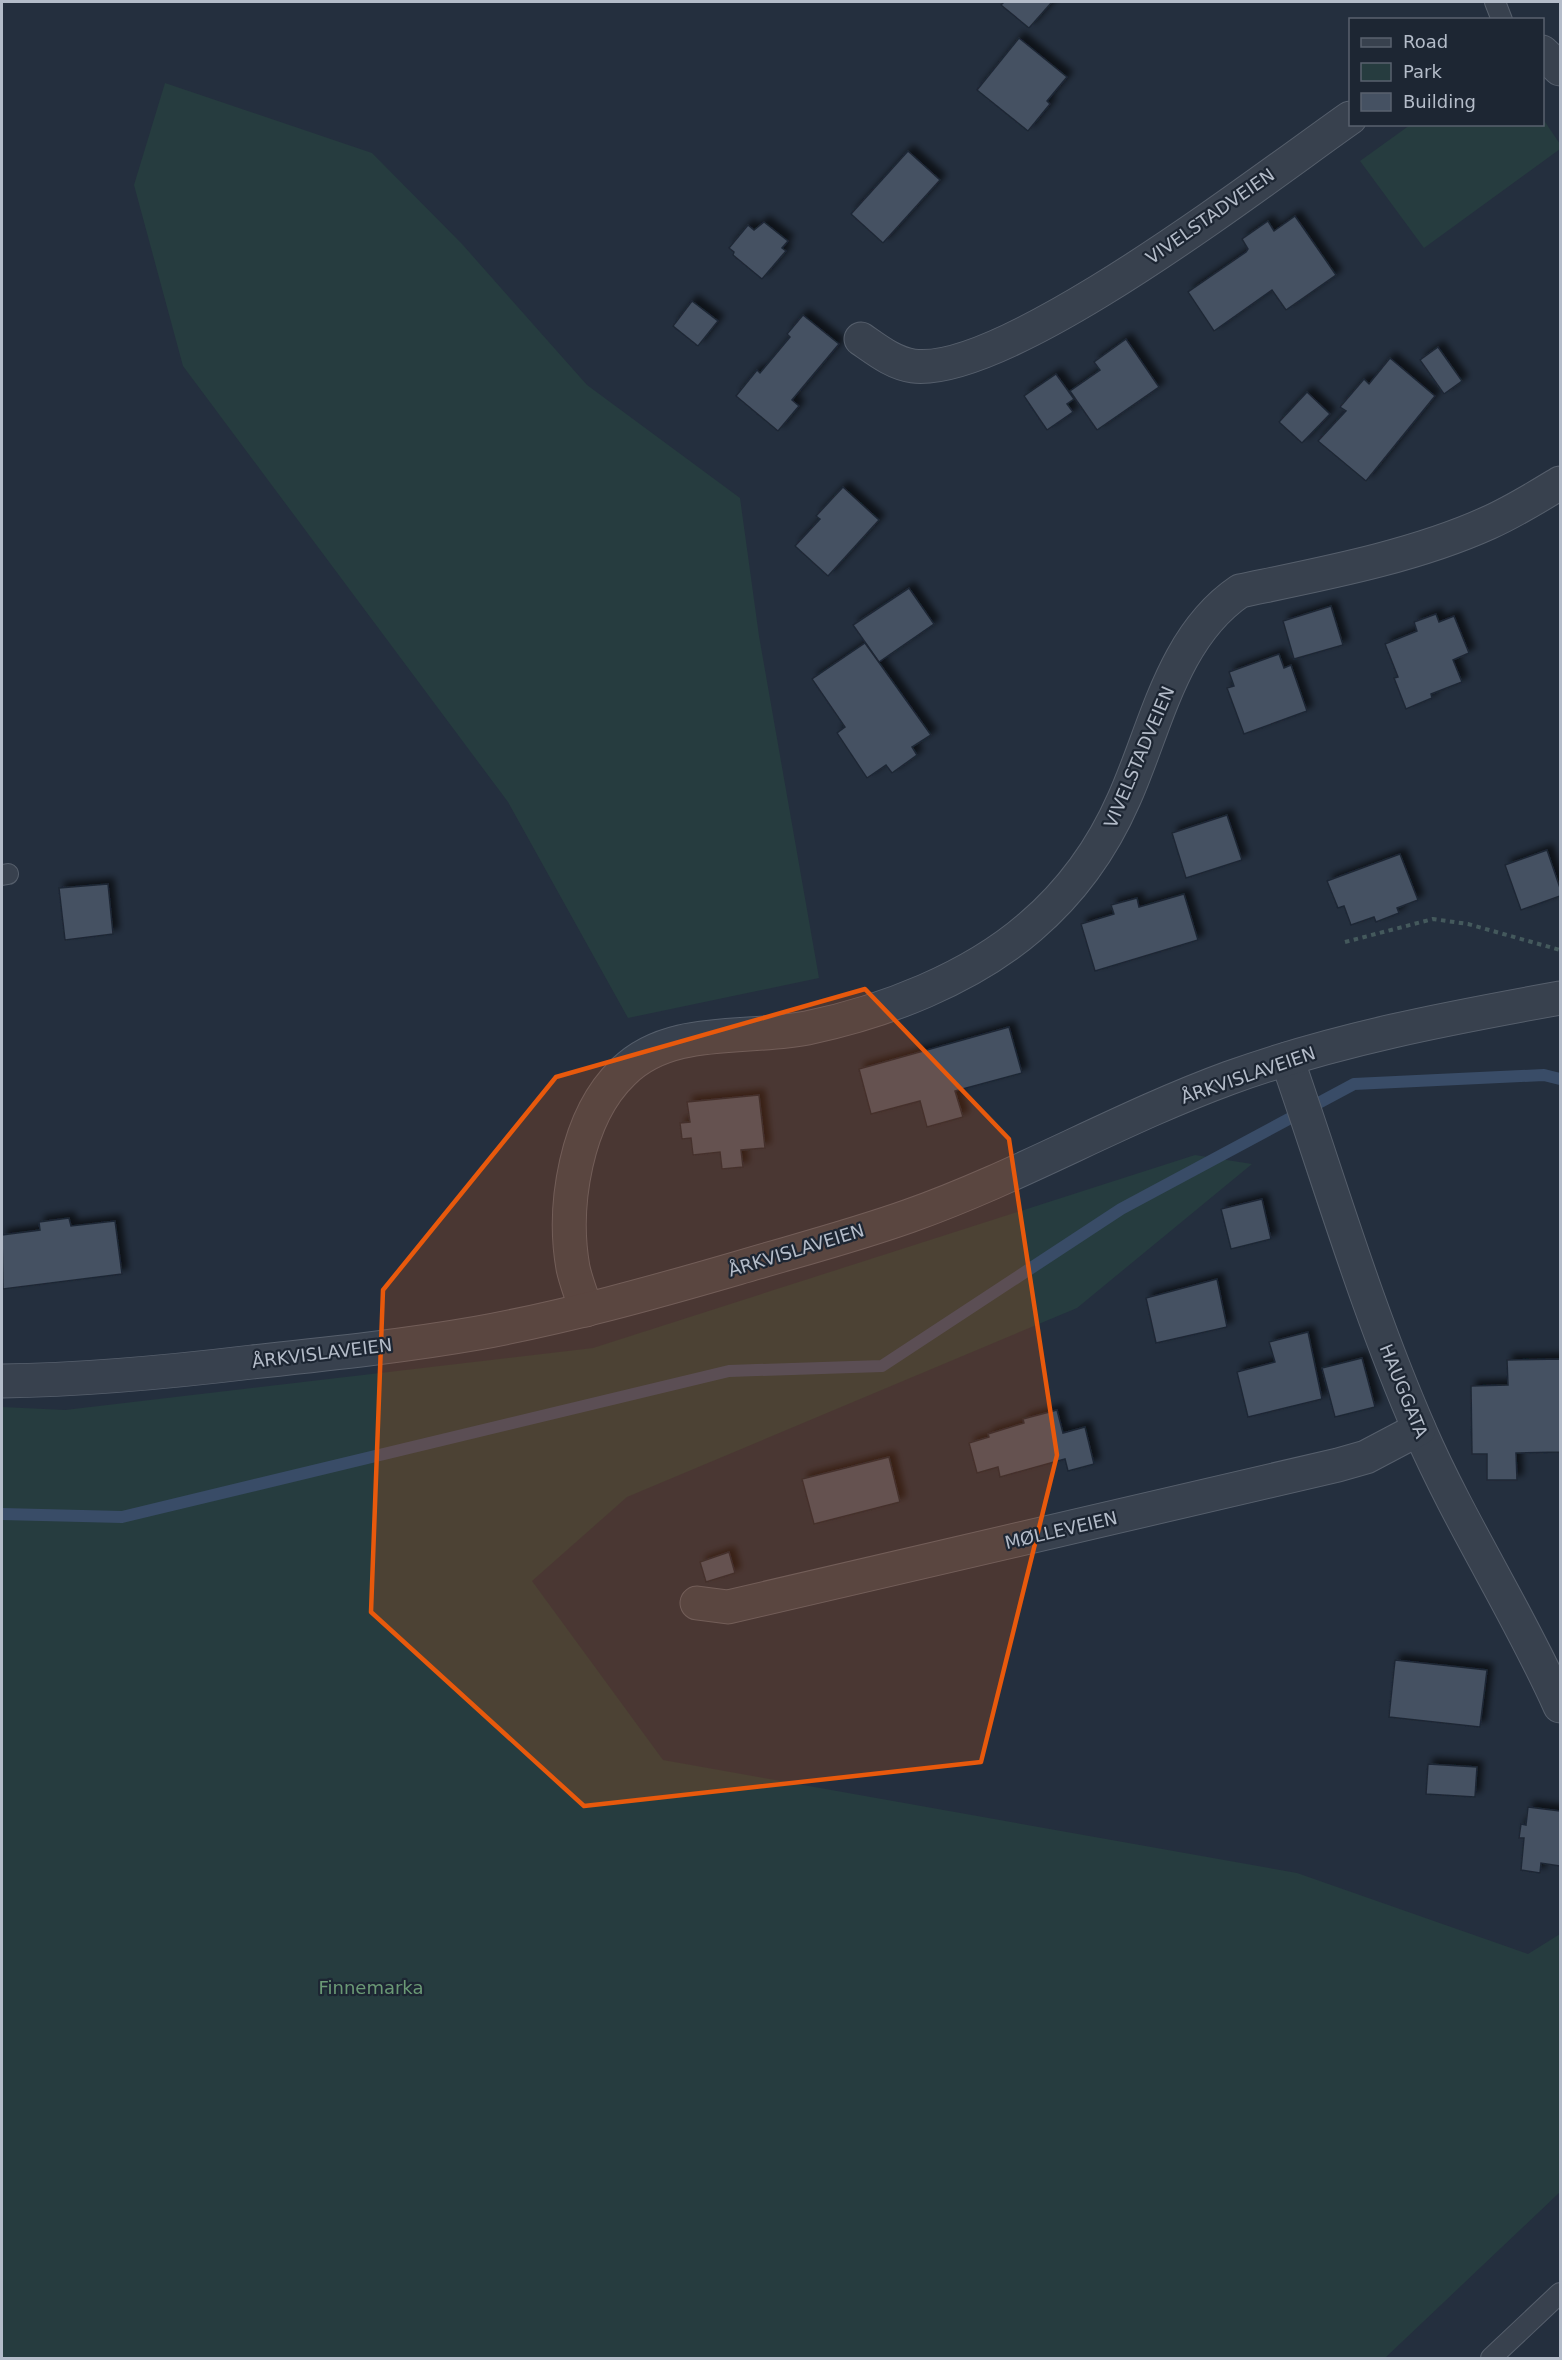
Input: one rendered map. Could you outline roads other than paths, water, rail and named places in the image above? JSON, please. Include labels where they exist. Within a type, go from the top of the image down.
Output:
[{"type":"street","points":[[1544,54],[1560,69]]},
{"type":"street","name":"VIVELSTADVEIEN","points":[[861,339],[894,361],[913,366],[931,365],[978,352],[1029,331],[1138,266],[1349,119]]},
{"type":"street","name":"VIVELSTADVEIEN","points":[[586,1310],[574,1269],[570,1239],[573,1179],[580,1148],[600,1101],[623,1072],[645,1054],[674,1043],[805,1028],[851,1017],[910,999],[973,966],[1030,927],[1077,878],[1102,843],[1123,802],[1184,655],[1198,631],[1228,599],[1240,591],[1348,567],[1446,539],[1488,523],[1560,483]]},
{"type":"street","name":"ÅRKVISLAVEIEN","points":[[2,1381],[99,1377],[299,1357],[477,1333],[586,1310],[750,1265],[908,1216],[998,1181],[1173,1101],[1292,1074],[1389,1031],[1560,998]]},
{"type":"street","name":"HAUGGATA","points":[[1292,1074],[1377,1326],[1419,1429],[1448,1492],[1504,1592],[1560,1706]]},
{"type":"street","name":"MØLLEVEIEN","points":[[696,1603],[728,1606],[1327,1468],[1366,1457],[1419,1429]]},
{"type":"lane","points":[[1495,2],[1501,18]]},
{"type":"lane","points":[[1491,2358],[1560,2293]]},
{"type":"waterway","points":[[2,1514],[122,1517],[729,1371],[882,1366],[1121,1209],[1354,1084],[1544,1075],[1560,1079]]},
{"type":"park label","name":"Finnemarka","points":[[371,1987]]}]
